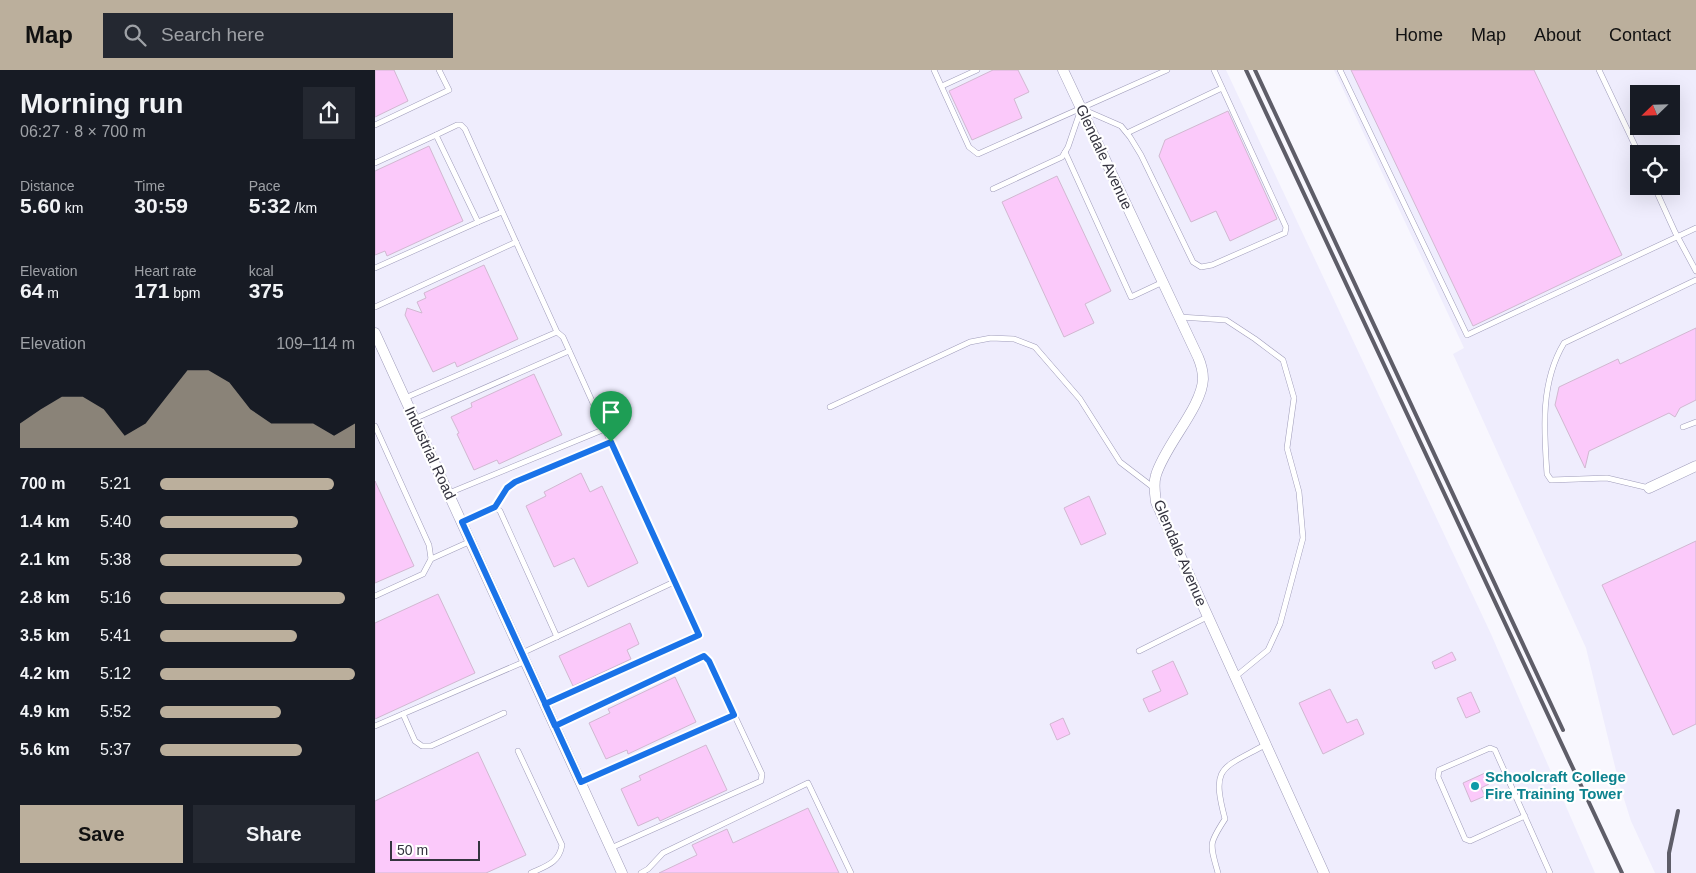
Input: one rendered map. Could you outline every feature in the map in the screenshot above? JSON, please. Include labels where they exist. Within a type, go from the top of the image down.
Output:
[{"type":"street","name":"Glendale Avenue","points":[[1063,70],[1202,368],[1202,387],[1194,405],[1162,459],[1155,477],[1156,502],[1324,873]]},
{"type":"street","name":"Industrial Road","points":[[376,337],[611,848],[619,872]]},
{"type":"street","points":[[1649,488],[1696,466]]},
{"type":"lane","points":[[375,125],[449,90],[439,70]]},
{"type":"lane","points":[[934,70],[969,147],[978,154],[1167,70]]},
{"type":"lane","points":[[942,86],[977,70]]},
{"type":"lane","points":[[1081,108],[1121,126],[1127,133],[1141,155],[1193,262],[1201,267],[1212,265],[1285,233],[1286,227],[1214,70]]},
{"type":"lane","points":[[1340,70],[1467,335],[1696,228]]},
{"type":"lane","points":[[1599,70],[1635,145]]},
{"type":"lane","points":[[1127,133],[1222,88]]},
{"type":"lane","points":[[993,189],[1045,166],[1062,156],[1069,147],[1081,108]]},
{"type":"lane","points":[[375,163],[457,125],[461,125],[465,129],[557,332],[563,337],[699,635],[545,704]]},
{"type":"lane","points":[[436,135],[478,222]]},
{"type":"lane","points":[[1065,152],[1131,297],[1163,282]]},
{"type":"lane","points":[[1658,195],[1677,237],[1696,271]]},
{"type":"lane","points":[[375,268],[502,212]]},
{"type":"lane","points":[[375,306],[516,242]]},
{"type":"lane","points":[[1649,488],[1607,478],[1551,480],[1547,474],[1544,427],[1545,394],[1559,351],[1564,343],[1696,280]]},
{"type":"lane","points":[[1179,317],[1226,320],[1255,339],[1283,360],[1294,398],[1287,448],[1299,492],[1303,538],[1280,624],[1268,650],[1235,678]]},
{"type":"lane","points":[[405,398],[557,332]]},
{"type":"lane","points":[[831,407],[970,342],[991,338],[1014,339],[1035,347],[1050,362],[1080,399],[1120,462],[1154,488]]},
{"type":"lane","points":[[415,419],[569,351]]},
{"type":"lane","points":[[1683,427],[1696,422]]},
{"type":"lane","points":[[375,426],[429,544],[431,559],[423,574],[375,596]]},
{"type":"lane","points":[[449,493],[605,429]]},
{"type":"lane","points":[[462,522],[495,507],[507,488],[515,482],[611,442]]},
{"type":"lane","points":[[495,507],[500,511],[557,637]]},
{"type":"lane","points":[[431,559],[471,541]]},
{"type":"lane","points":[[375,726],[524,657],[557,637],[674,582]]},
{"type":"lane","points":[[1139,651],[1207,617]]},
{"type":"lane","points":[[555,726],[704,656],[709,661],[762,774],[761,781],[611,848]]},
{"type":"lane","points":[[403,714],[415,741],[422,746],[431,746],[504,713]]},
{"type":"lane","points":[[581,782],[734,715]]},
{"type":"lane","points":[[1218,873],[1211,849],[1212,840],[1225,819],[1221,804],[1219,778],[1225,767],[1265,745]]},
{"type":"lane","points":[[1525,816],[1470,842],[1465,839],[1437,777],[1439,770],[1490,748],[1495,750],[1525,816],[1550,873]]},
{"type":"lane","points":[[519,751],[562,845],[561,855],[552,863],[531,873]]},
{"type":"lane","points":[[641,873],[648,869],[663,853],[808,783],[851,873]]},
{"type":"shaded area","points":[[375,70],[1226,70],[1491,634],[1595,873],[375,873]]},
{"type":"shaded area","points":[[1334,70],[1696,70],[1696,873],[1655,873],[1631,821],[1619,783],[1586,648],[1453,354],[1464,348]]},
{"type":"building","points":[[375,70],[394,70],[408,101],[375,117]]},
{"type":"building","points":[[993,70],[1018,70],[1029,92],[1014,99],[1022,118],[972,140],[949,91]]},
{"type":"building","points":[[1351,70],[1534,70],[1622,255],[1473,326]]},
{"type":"building","points":[[1228,111],[1277,219],[1230,241],[1216,211],[1191,222],[1159,156],[1165,140]]},
{"type":"building","points":[[429,146],[463,221],[387,256],[385,251],[375,255],[375,171]]},
{"type":"building","points":[[1057,176],[1111,291],[1085,304],[1094,323],[1064,337],[1002,202]]},
{"type":"building","points":[[484,265],[518,339],[457,367],[455,362],[433,372],[405,315],[407,308],[422,313],[417,302],[426,298],[424,293]]},
{"type":"building","points":[[1696,328],[1696,400],[1680,408],[1675,417],[1669,413],[1589,451],[1585,468],[1555,405],[1559,387],[1618,359],[1620,364]]},
{"type":"building","points":[[534,374],[562,435],[499,464],[497,460],[474,470],[451,417],[472,407],[471,403]]},
{"type":"building","points":[[581,473],[590,492],[602,486],[638,563],[588,587],[574,558],[554,567],[526,506],[546,496],[544,492]]},
{"type":"building","points":[[375,481],[414,566],[375,583]]},
{"type":"building","points":[[1089,496],[1106,534],[1081,545],[1064,508]]},
{"type":"building","points":[[1696,541],[1696,724],[1673,735],[1602,585]]},
{"type":"building","points":[[438,594],[475,673],[375,719],[375,623]]},
{"type":"building","points":[[630,623],[639,644],[627,650],[631,659],[573,686],[559,656]]},
{"type":"building","points":[[1452,652],[1456,660],[1435,669],[1432,662]]},
{"type":"building","points":[[1173,661],[1188,694],[1149,712],[1143,699],[1161,691],[1152,671]]},
{"type":"building","points":[[675,677],[696,722],[628,754],[627,750],[606,759],[589,723],[610,713],[608,709]]},
{"type":"building","points":[[1330,689],[1347,723],[1357,719],[1364,734],[1323,754],[1299,703]]},
{"type":"building","points":[[1471,692],[1480,712],[1466,718],[1457,698]]},
{"type":"building","points":[[1063,718],[1070,734],[1057,740],[1050,724]]},
{"type":"building","points":[[706,745],[727,790],[660,821],[658,817],[638,826],[621,789],[641,780],[639,776]]},
{"type":"building","points":[[478,752],[526,855],[486,873],[375,873],[375,801]]},
{"type":"building","name":"Schoolcraft College Fire Training Tower","points":[[1485,773],[1489,784],[1481,788],[1485,796],[1471,802],[1463,783]]},
{"type":"building","points":[[808,808],[839,873],[659,873],[697,855],[692,845],[727,829],[733,843]]},
{"type":"railway","points":[[1246,70],[1622,873]]},
{"type":"railway","points":[[1255,70],[1563,730]]},
{"type":"railway","points":[[1669,873],[1669,853],[1678,811]]},
{"type":"place","name":"Schoolcraft College Fire Training Tower","points":[[1475,786]]},
{"type":"route","points":[[611,442],[515,482],[507,488],[495,507],[462,522],[522,653],[581,782],[734,715],[709,661],[704,656],[696,659],[555,726],[545,704],[699,635],[611,442]]}]
